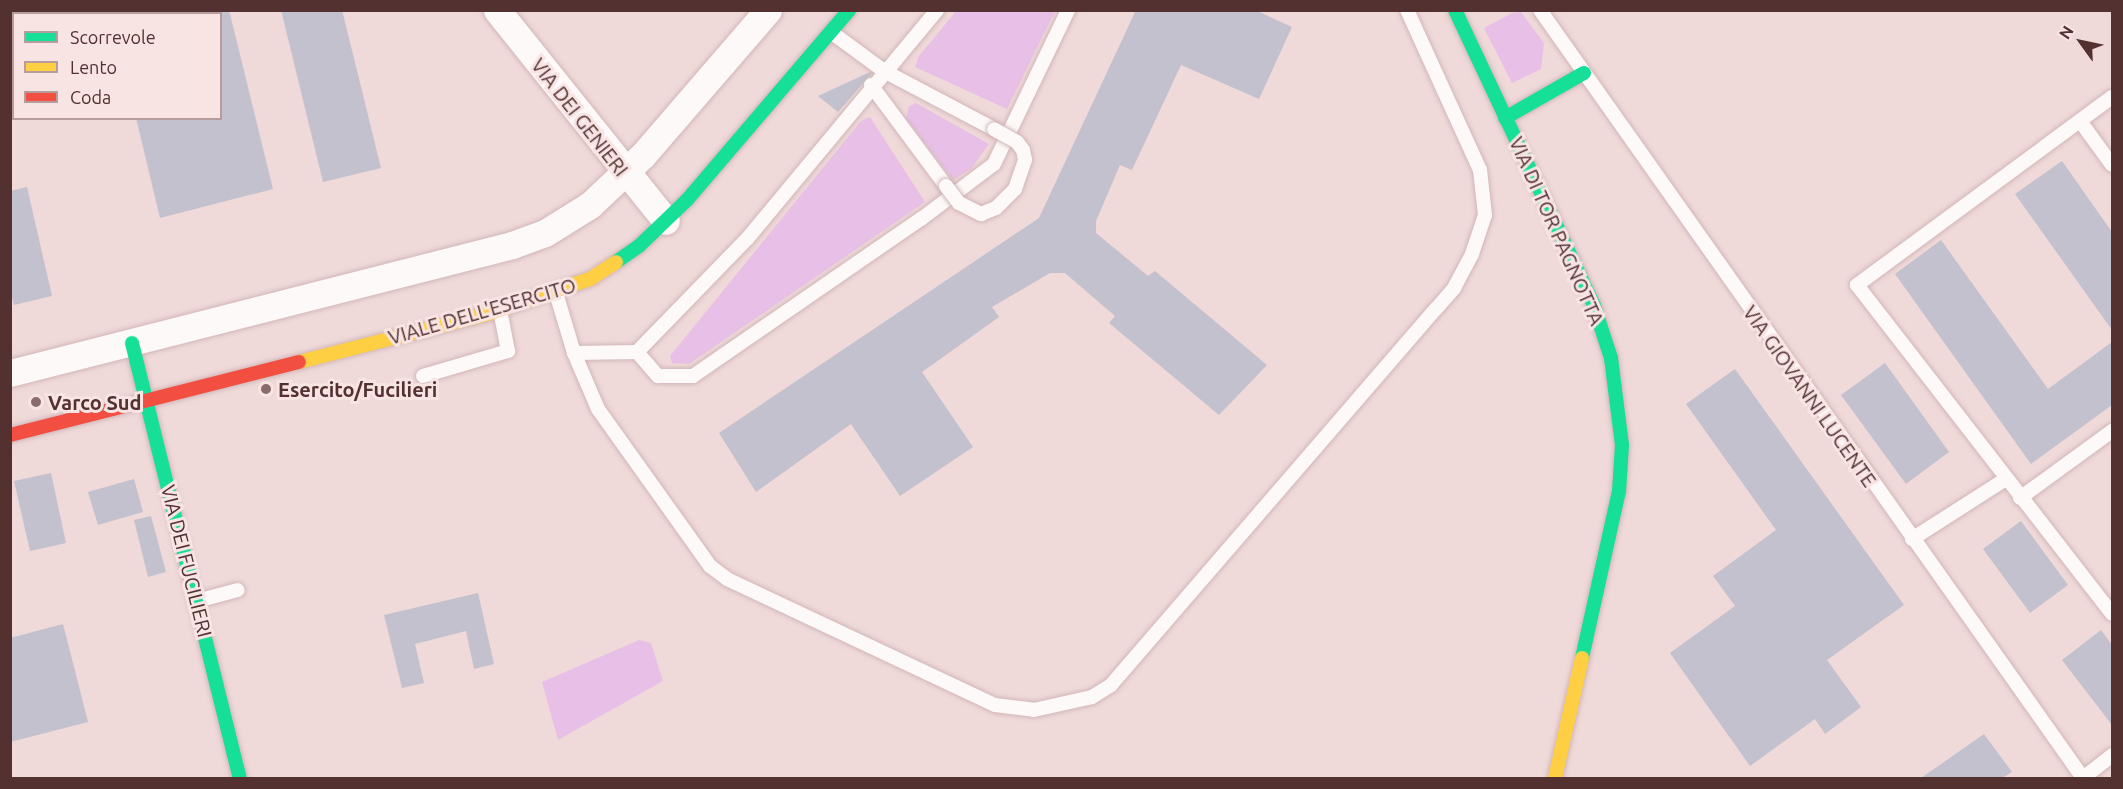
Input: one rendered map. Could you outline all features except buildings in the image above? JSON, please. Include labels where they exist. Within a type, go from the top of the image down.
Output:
[{"type":"street","name":"VIA DEI GENIERI","points":[[497,10],[624,173],[666,221]]},
{"type":"street","points":[[10,373],[526,241],[581,212],[624,173],[768,10]]},
{"type":"street","name":"VIALE DELL'ESERCITO","points":[[10,435],[501,310],[556,293],[608,268],[666,221],[849,10]]},
{"type":"street","name":"VIA DI TOR PAGNOTTA","points":[[1463,13],[1506,118],[1562,233],[1601,327],[1613,369],[1622,445],[1611,532],[1555,778]]},
{"type":"street","points":[[1506,118],[1584,73]]},
{"type":"street","name":"VIA DEI FUCILIERI","points":[[132,343],[240,778]]},
{"type":"lane","points":[[574,353],[637,352],[747,239],[871,86],[937,10]]},
{"type":"lane","points":[[637,352],[658,376],[693,376],[921,219],[994,164],[1068,10]]},
{"type":"lane","points":[[556,293],[574,353],[598,409],[710,566],[728,579],[995,705],[1034,710],[1092,697],[1112,685],[1436,309],[1454,288],[1472,254],[1485,215],[1479,170],[1407,10]]},
{"type":"lane","name":"VIA GIOVANNI LUCENTE","points":[[1540,10],[2083,778]]},
{"type":"lane","points":[[831,32],[884,71],[1017,142],[1023,150],[1025,160],[1015,189],[996,208],[981,214],[959,204],[871,86]]},
{"type":"lane","points":[[2112,97],[1857,285],[2112,614]]},
{"type":"lane","points":[[2080,121],[2112,165]]},
{"type":"lane","points":[[423,376],[508,351],[501,310]]},
{"type":"lane","points":[[2020,498],[2112,431]]},
{"type":"lane","points":[[1912,539],[2006,479]]},
{"type":"lane","points":[[196,601],[238,590]]},
{"type":"lane","points":[[2083,778],[2112,755]]},
{"type":"shaded area","points":[[957,10],[1055,11],[1007,109],[915,67],[919,56]]},
{"type":"shaded area","points":[[1521,12],[1544,43],[1541,69],[1512,83],[1484,28],[1512,13]]},
{"type":"shaded area","points":[[916,103],[989,144],[971,169],[953,180],[906,119],[909,106]]},
{"type":"shaded area","points":[[870,117],[925,202],[689,364],[672,363],[670,356],[861,121]]},
{"type":"shaded area","points":[[639,640],[651,643],[663,681],[558,740],[542,682]]},
{"type":"traffic: fast","points":[[616,262],[639,246],[687,200],[849,10]]},
{"type":"traffic: fast","points":[[1455,10],[1594,306],[1611,358],[1622,445],[1619,491],[1582,658]]},
{"type":"traffic: fast","points":[[1505,118],[1584,73]]},
{"type":"traffic: fast","points":[[132,343],[240,778]]},
{"type":"traffic: slow","points":[[299,362],[487,314],[590,279],[616,262]]},
{"type":"traffic: slow","points":[[1555,778],[1582,658]]},
{"type":"traffic: jam","points":[[10,435],[299,362]]},
{"type":"place","name":"Esercito/Fucilieri","points":[[266,389]]},
{"type":"place","name":"Varco Sud","points":[[36,402]]}]
